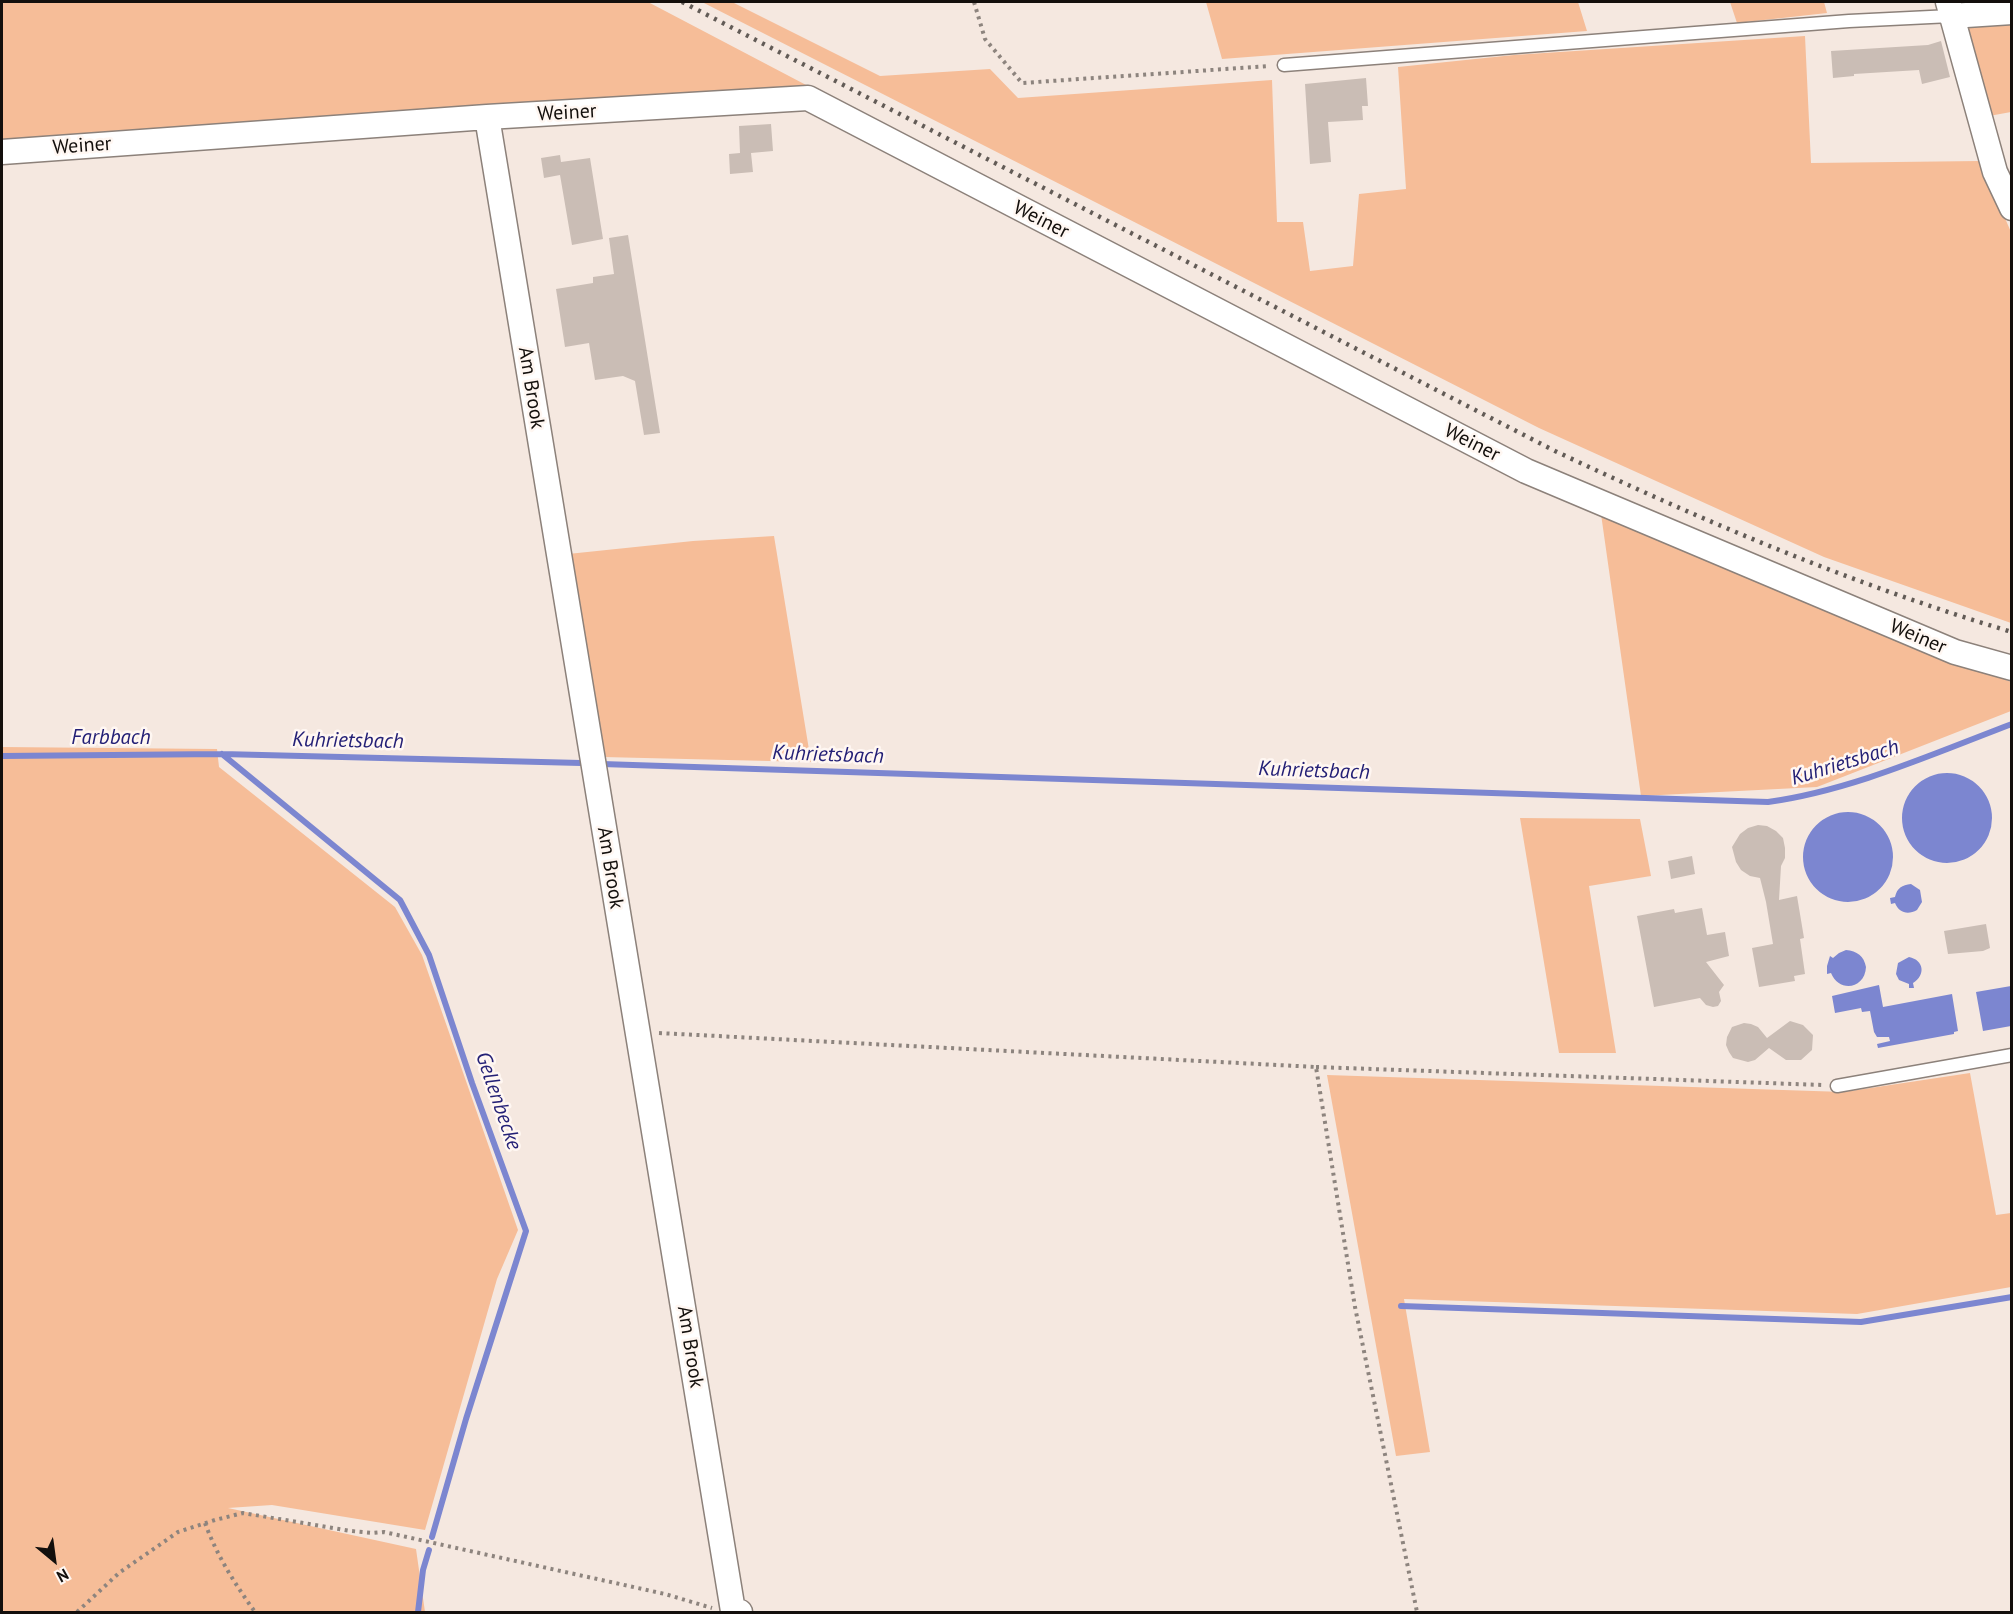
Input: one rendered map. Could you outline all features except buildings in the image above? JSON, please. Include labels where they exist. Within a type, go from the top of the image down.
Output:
[{"type":"street","points":[[2012,12],[1950,9],[1995,172],[2012,208]]},
{"type":"street","name":"Weiner","points":[[2,152],[487,117],[808,99],[1526,471],[1955,652],[2012,668]]},
{"type":"street","name":"Am Brook","points":[[487,117],[736,1612]]},
{"type":"lane","points":[[1284,65],[1849,21],[1950,9]]},
{"type":"lane","points":[[1837,1086],[2012,1055]]},
{"type":"path","points":[[974,2],[985,39],[1022,82],[1284,65]]},
{"type":"path","points":[[638,1032],[1316,1067],[1837,1086]]},
{"type":"path","points":[[1316,1067],[1355,1308],[1417,1612]]},
{"type":"path","points":[[77,1612],[119,1573],[178,1532],[243,1513],[362,1532],[384,1532],[665,1594],[703,1606],[736,1612]]},
{"type":"path","points":[[205,1523],[226,1569],[255,1612]]},
{"type":"shaded area","points":[[2,2],[648,2],[808,86],[2,143]]},
{"type":"shaded area","points":[[702,2],[732,2],[880,76],[990,69],[1018,98],[1272,80],[1277,222],[1303,222],[1310,271],[1353,266],[1359,194],[1406,189],[1398,67],[1514,55],[1805,36],[1811,163],[1980,161],[2011,232],[2011,623],[1824,557],[1539,428]]},
{"type":"shaded area","points":[[1206,2],[1578,2],[1587,31],[1222,59]]},
{"type":"shaded area","points":[[1730,2],[1824,2],[1827,13],[1737,23]]},
{"type":"shaded area","points":[[2011,20],[2011,112],[1989,116],[1964,23]]},
{"type":"shaded area","points":[[1601,514],[1933,653],[2011,682],[2011,711],[1817,787],[1641,796]]},
{"type":"shaded area","points":[[774,536],[811,762],[603,757],[568,554],[693,541]]},
{"type":"shaded area","points":[[2,747],[217,749],[219,767],[395,907],[422,955],[518,1230],[497,1279],[425,1530],[272,1505],[228,1508],[416,1549],[425,1612],[2,1612]]},
{"type":"shaded area","points":[[1520,818],[1640,819],[1651,876],[1589,886],[1616,1053],[1559,1053]]},
{"type":"shaded area","points":[[1970,1073],[1996,1215],[2011,1213],[2011,1287],[1857,1314],[1404,1299],[1430,1452],[1396,1456],[1327,1075],[1844,1092]]},
{"type":"water","points":[[1938,773],[1956,773],[1972,780],[1985,793],[1992,809],[1992,827],[1985,843],[1972,856],[1956,863],[1938,863],[1922,856],[1909,843],[1902,827],[1902,809],[1909,793],[1922,780]]},
{"type":"water","points":[[1839,812],[1857,812],[1873,819],[1886,832],[1893,848],[1893,866],[1886,882],[1873,895],[1857,902],[1839,902],[1823,895],[1810,882],[1803,866],[1803,848],[1810,832],[1823,819]]},
{"type":"water","points":[[1911,884],[1920,890],[1922,902],[1917,910],[1904,912],[1895,903],[1891,904],[1890,898],[1895,897],[1900,888]]},
{"type":"water","points":[[1846,950],[1859,955],[1866,967],[1861,980],[1851,986],[1840,984],[1831,973],[1827,974],[1830,956],[1833,958]]},
{"type":"water","points":[[1909,957],[1918,961],[1922,968],[1920,976],[1913,983],[1914,988],[1909,988],[1909,984],[1899,980],[1896,974],[1898,963]]},
{"type":"water","points":[[1879,985],[1883,1007],[1952,994],[1958,1031],[1954,1034],[1878,1048],[1877,1044],[1890,1041],[1889,1037],[1877,1037],[1870,1011],[1862,1012],[1861,1008],[1835,1013],[1832,996]]},
{"type":"water","points":[[2011,986],[2011,1026],[1983,1031],[1976,992]]},
{"type":"waterway","name":"Kuhrietsbach","points":[[602,764],[1768,802],[1831,789],[1861,780],[2012,724]]},
{"type":"waterway","name":"Gellenbecke","points":[[222,754],[400,900],[429,955],[472,1083],[526,1231],[466,1419],[432,1537]]},
{"type":"waterway","name":"Kuhrietsbach","points":[[2,756],[222,754],[581,763]]},
{"type":"waterway","points":[[1401,1306],[1861,1322],[2012,1297]]},
{"type":"waterway","name":"Gellenbecke","points":[[418,1612],[423,1570],[429,1550]]},
{"type":"railway","points":[[682,2],[1555,451],[1723,527],[1837,573],[2012,632]]},
{"type":"water label","name":"Farbbach","points":[[111,738]]}]
